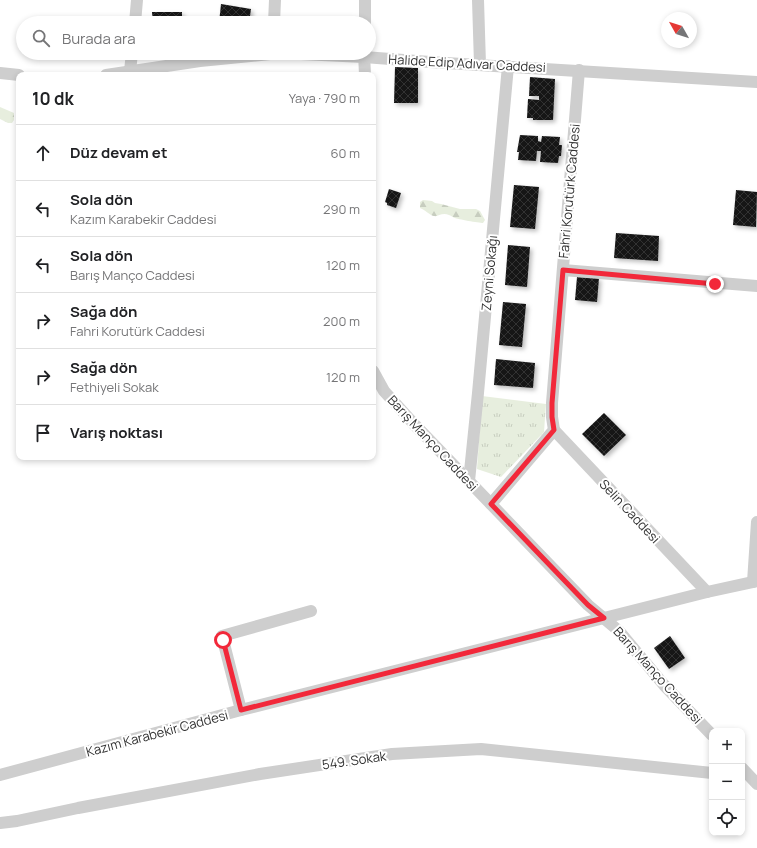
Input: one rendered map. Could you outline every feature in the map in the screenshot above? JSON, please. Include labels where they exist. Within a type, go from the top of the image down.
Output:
[{"type":"street","points":[[135,16],[137,0]]},
{"type":"street","points":[[274,16],[275,0]]},
{"type":"street","points":[[365,0],[365,16]]},
{"type":"street","points":[[478,0],[480,64]]},
{"type":"street","name":"Halide Edip Adıvar Caddesi","points":[[376,56],[757,82]]},
{"type":"street","points":[[130,71],[131,60]]},
{"type":"street","name":"Halide Edip Adıvar Caddesi","points":[[124,72],[210,60]]},
{"type":"street","points":[[364,60],[365,72]]},
{"type":"street","name":"Zeyni Sokağı","points":[[469,480],[508,66]]},
{"type":"street","name":"Fahri Korutürk Caddesi","points":[[554,430],[552,403],[579,70]]},
{"type":"street","points":[[0,74],[16,75]]},
{"type":"street","points":[[563,270],[757,286]]},
{"type":"street","name":"Barış Manço Caddesi","points":[[376,377],[384,391],[588,605],[619,630],[664,685],[709,732]]},
{"type":"street","points":[[491,504],[554,430]]},
{"type":"street","name":"Selin Caddesi","points":[[554,430],[707,592]]},
{"type":"street","points":[[755,582],[757,522]]},
{"type":"street","name":"Kazım Karabekir Caddesi","points":[[0,776],[241,710],[707,592],[755,582]]},
{"type":"street","points":[[241,710],[222,636],[311,611]]},
{"type":"street","name":"549. Sokak","points":[[0,823],[260,774],[400,754],[481,750],[709,773]]},
{"type":"green space","points":[[0,107],[14,113],[14,120],[12,123],[8,123],[0,119]]},
{"type":"green space","points":[[423,200],[460,209],[476,209],[480,211],[485,220],[481,223],[457,219],[447,214],[433,216],[420,208],[420,202]]},
{"type":"green space","points":[[482,396],[546,404],[544,432],[501,477],[477,469]]},
{"type":"building","points":[[221,4],[251,9],[250,16],[220,16]]},
{"type":"building","points":[[152,12],[182,12],[182,16],[152,16]]},
{"type":"building","points":[[395,67],[418,68],[418,103],[394,103]]},
{"type":"building","points":[[530,77],[555,79],[553,120],[533,120],[533,118],[527,118],[528,99],[539,100],[539,96],[529,96]]},
{"type":"building","points":[[520,135],[538,136],[538,141],[541,142],[542,136],[560,137],[559,145],[562,145],[561,156],[559,156],[558,163],[540,162],[541,151],[537,151],[536,161],[518,160],[519,152],[517,152]]},
{"type":"building","points":[[514,185],[539,187],[535,229],[510,227]]},
{"type":"building","points":[[389,189],[401,193],[396,208],[387,205],[385,202]]},
{"type":"building","points":[[736,190],[757,192],[756,227],[733,225]]},
{"type":"building","points":[[616,233],[659,236],[658,261],[614,258]]},
{"type":"building","points":[[508,245],[530,247],[527,287],[505,285]]},
{"type":"building","points":[[577,277],[599,278],[597,302],[575,300]]},
{"type":"building","points":[[503,302],[526,304],[522,347],[499,345]]},
{"type":"building","points":[[496,359],[535,363],[533,388],[494,385]]},
{"type":"building","points":[[604,413],[626,435],[604,456],[582,434]]},
{"type":"building","points":[[670,636],[685,658],[669,669],[654,648]]},
{"type":"route","points":[[223,640],[241,710],[604,618],[588,605],[491,504],[554,430],[552,403],[563,270],[715,284]]}]
